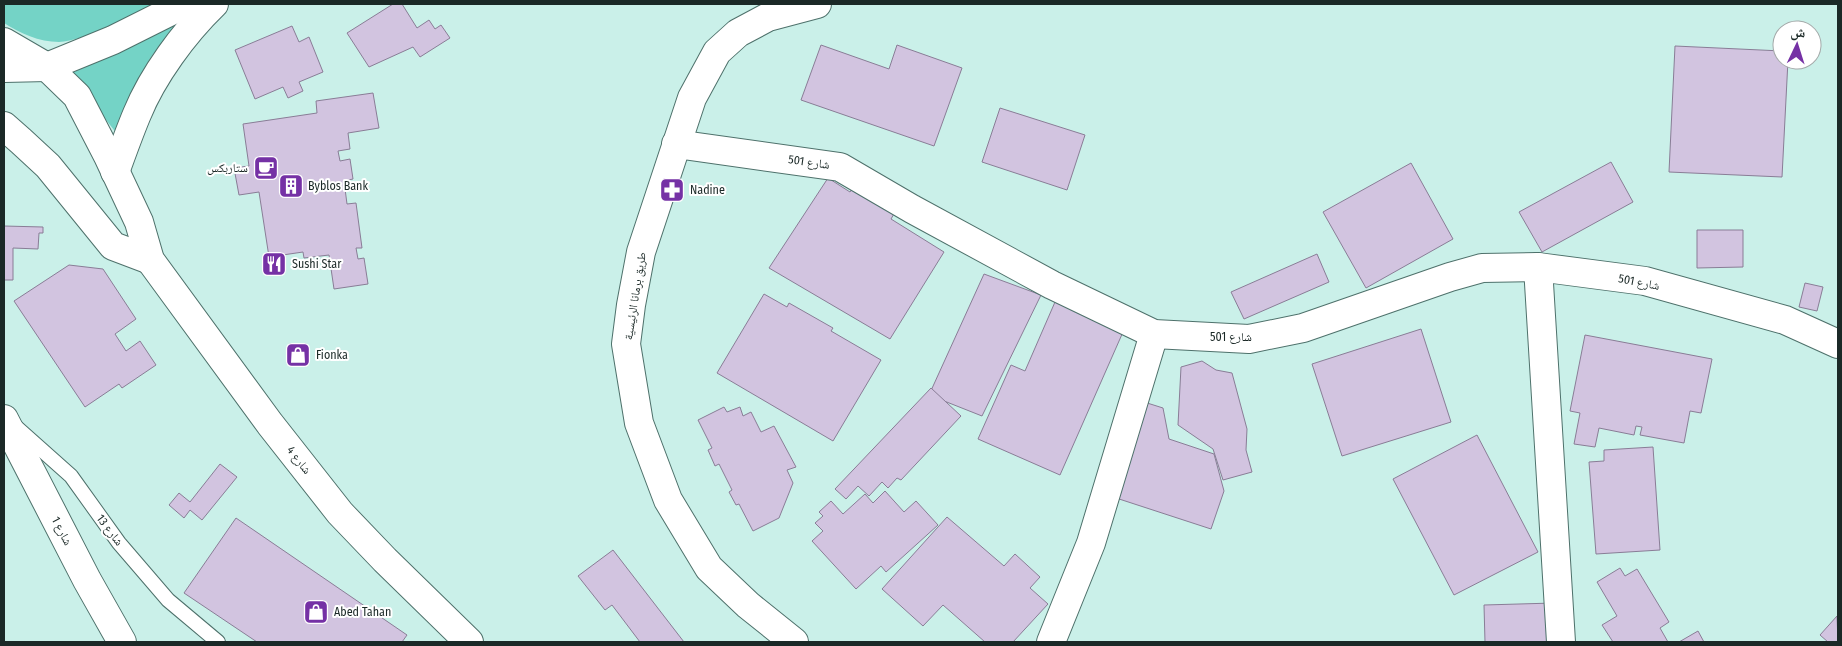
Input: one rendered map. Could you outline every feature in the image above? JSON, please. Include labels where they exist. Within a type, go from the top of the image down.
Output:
[{"type":"street","points":[[4,68],[47,67],[113,40],[185,4]]},
{"type":"street","points":[[115,172],[137,113],[147,94],[188,31],[214,4]]},
{"type":"street","name":"طريق برمانا الرئيسية","points":[[794,642],[748,605],[709,568],[668,500],[639,423],[626,344],[641,252],[692,98],[717,52],[738,33],[768,17],[817,4]]},
{"type":"street","points":[[4,42],[47,67],[77,96],[100,139],[139,222],[150,260]]},
{"type":"street","points":[[4,126],[22,140],[48,166],[113,246],[150,260]]},
{"type":"street","name":"شارع 501","points":[[676,144],[840,167],[912,209],[1052,285],[1154,334],[1249,339],[1303,328],[1450,277],[1482,268],[1538,267],[1645,282],[1785,320],[1838,344]]},
{"type":"street","name":"شارع 4","points":[[150,260],[270,424],[340,513],[469,642]]},
{"type":"street","points":[[1538,267],[1561,642]]},
{"type":"street","points":[[1051,642],[1091,543],[1154,334]]},
{"type":"street","name":"شارع 1","points":[[4,418],[87,580],[122,642]]},
{"type":"lane","name":"شارع 13","points":[[4,418],[71,476],[119,543],[168,600],[218,642]]},
{"type":"shaded area","points":[[4,4],[157,4],[82,37],[70,41],[52,42],[30,36],[4,23]]},
{"type":"shaded area","points":[[194,15],[162,43],[146,65],[140,77],[121,139],[70,74]]},
{"type":"building","points":[[393,4],[402,4],[417,28],[429,20],[435,29],[441,25],[450,38],[420,57],[413,47],[369,67],[347,33]]},
{"type":"building","points":[[292,26],[299,42],[309,37],[323,72],[299,82],[303,91],[288,98],[283,87],[255,99],[235,50]]},
{"type":"building","points":[[821,45],[889,69],[897,45],[962,68],[934,146],[801,100]]},
{"type":"building","points":[[1675,46],[1772,51],[1772,70],[1787,70],[1782,177],[1669,172]]},
{"type":"building","name":"Byblos Bank","points":[[373,93],[379,128],[348,133],[350,149],[338,151],[340,161],[350,159],[353,179],[344,181],[347,204],[356,203],[362,248],[356,248],[358,259],[364,258],[368,284],[334,289],[329,255],[304,258],[303,252],[269,257],[259,192],[239,195],[234,168],[249,166],[243,124],[317,113],[316,101]]},
{"type":"building","points":[[1000,108],[1085,135],[1067,190],[982,162]]},
{"type":"building","points":[[1611,162],[1633,202],[1542,252],[1519,212]]},
{"type":"building","points":[[1411,163],[1453,239],[1366,288],[1323,212]]},
{"type":"building","points":[[828,178],[850,192],[854,186],[895,212],[891,219],[944,252],[890,339],[769,268]]},
{"type":"building","points":[[4,226],[43,227],[43,233],[39,233],[38,249],[13,248],[13,280],[4,280]]},
{"type":"building","points":[[1697,230],[1743,230],[1743,267],[1697,268]]},
{"type":"building","points":[[1317,254],[1329,282],[1244,319],[1231,292]]},
{"type":"building","points":[[69,265],[103,269],[136,319],[115,334],[126,351],[140,341],[156,365],[122,388],[119,384],[85,407],[14,301]]},
{"type":"building","points":[[984,274],[1041,295],[982,416],[929,395]]},
{"type":"building","points":[[1805,283],[1823,287],[1817,311],[1799,307]]},
{"type":"building","points":[[764,294],[787,307],[789,303],[833,328],[831,331],[881,360],[833,441],[717,373]]},
{"type":"building","points":[[1055,302],[1123,332],[1060,475],[978,439],[1011,365],[1025,371]]},
{"type":"building","points":[[1421,329],[1451,422],[1342,456],[1312,364]]},
{"type":"building","points":[[1585,335],[1712,359],[1701,413],[1690,411],[1684,443],[1640,435],[1642,427],[1636,426],[1634,435],[1599,428],[1595,447],[1574,444],[1580,413],[1570,411]]},
{"type":"building","points":[[1202,361],[1216,370],[1232,373],[1247,429],[1246,450],[1252,472],[1223,480],[1213,449],[1178,425],[1181,367]]},
{"type":"building","points":[[931,388],[961,416],[901,480],[897,478],[888,488],[882,482],[869,496],[858,486],[846,499],[835,489]]},
{"type":"building","points":[[1144,402],[1163,408],[1169,439],[1214,454],[1224,491],[1211,529],[1113,497]]},
{"type":"building","points":[[724,407],[727,412],[740,407],[743,416],[751,412],[761,432],[774,426],[796,467],[787,470],[793,483],[779,518],[753,531],[739,504],[736,505],[729,492],[732,490],[719,464],[715,466],[708,450],[712,448],[698,420]]},
{"type":"building","points":[[1477,435],[1538,552],[1454,595],[1393,479]]},
{"type":"building","points":[[1653,447],[1660,550],[1596,554],[1589,462],[1604,461],[1604,450]]},
{"type":"building","points":[[220,464],[237,477],[202,520],[190,510],[184,518],[169,505],[179,493],[190,502]]},
{"type":"building","points":[[885,491],[904,512],[916,501],[938,525],[886,572],[881,566],[856,589],[812,541],[823,531],[815,523],[823,516],[819,512],[831,501],[843,514],[865,494],[873,503]]},
{"type":"building","points":[[947,517],[1004,566],[1015,554],[1040,577],[1030,588],[1048,604],[1013,642],[985,642],[943,605],[923,626],[882,589]]},
{"type":"building","points":[[236,518],[407,635],[402,642],[257,642],[184,593]]},
{"type":"building","points":[[613,550],[684,642],[640,642],[612,605],[605,610],[578,576]]},
{"type":"building","points":[[1620,568],[1625,576],[1637,569],[1669,622],[1660,628],[1668,642],[1613,642],[1602,625],[1617,616],[1597,582]]},
{"type":"building","points":[[1554,603],[1556,642],[1485,642],[1484,605]]},
{"type":"building","points":[[1837,616],[1838,642],[1828,642],[1820,635]]},
{"type":"building","points":[[1698,631],[1704,642],[1679,642]]},
{"type":"place","name":"ستاربكس","points":[[266,168]]},
{"type":"place","name":"Byblos Bank","points":[[291,186]]},
{"type":"place","name":"Nadine","points":[[672,190]]},
{"type":"place","name":"Sushi Star","points":[[274,264]]},
{"type":"place","name":"Fionka","points":[[298,355]]},
{"type":"place","name":"Abed Tahan","points":[[316,612]]}]
